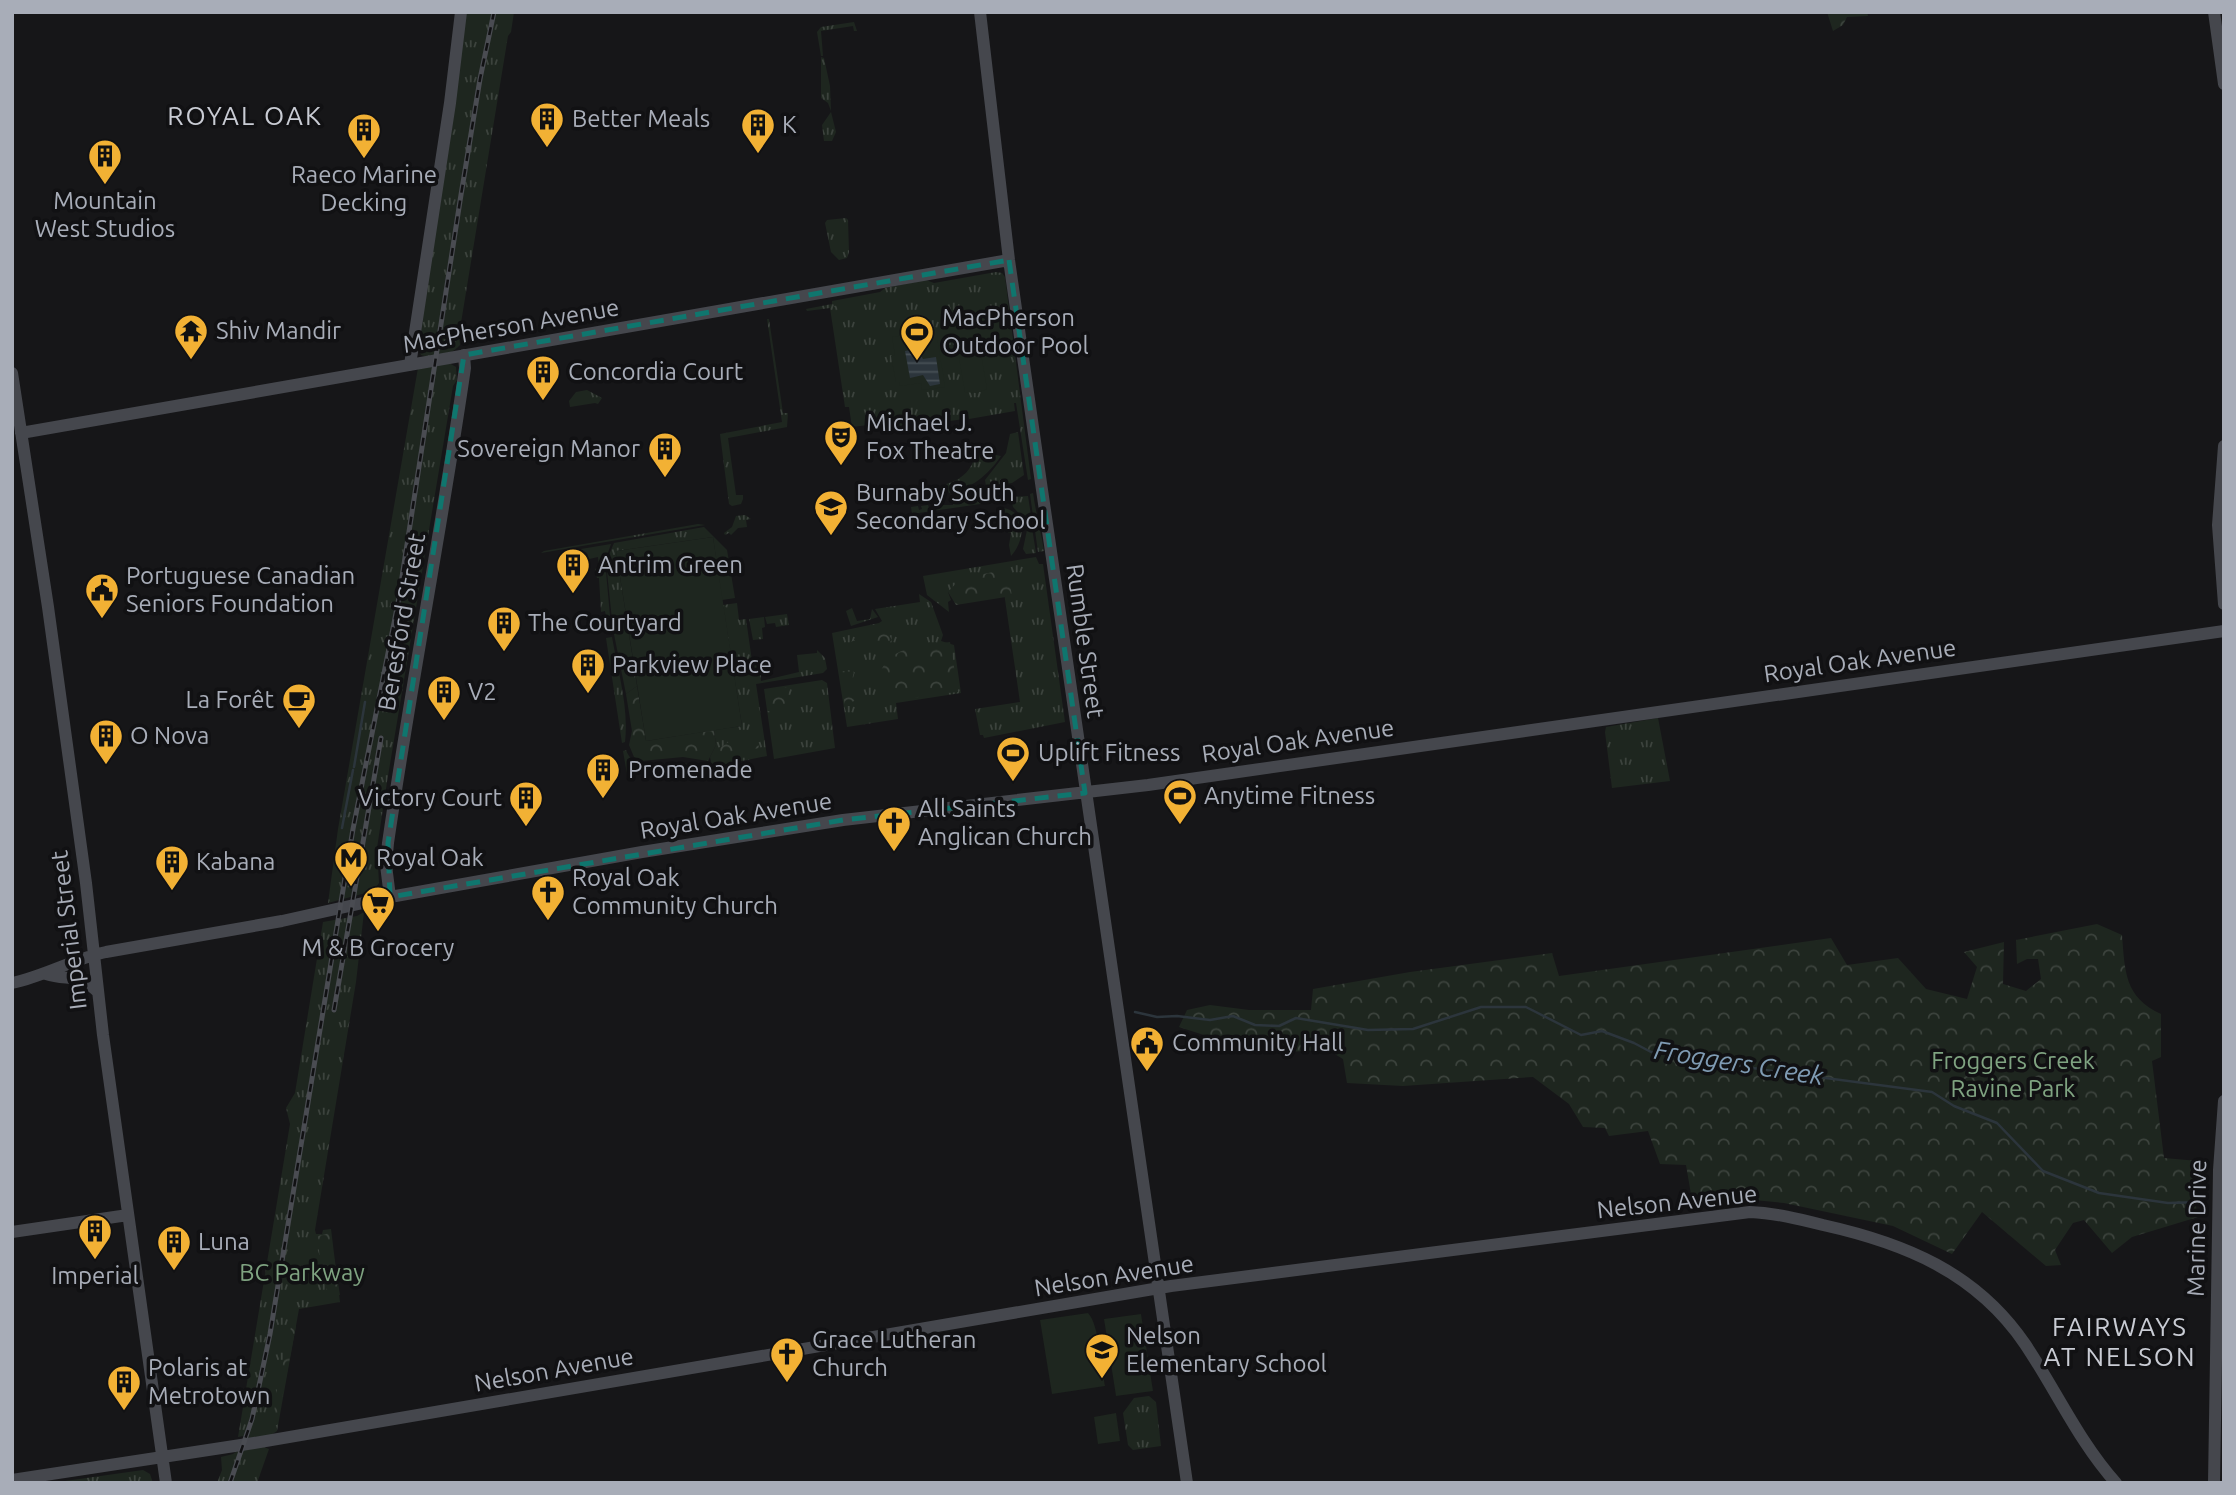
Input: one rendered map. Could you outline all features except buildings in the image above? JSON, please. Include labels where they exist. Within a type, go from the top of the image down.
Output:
[{"type":"street","points":[[410,365],[450,103],[461,12]]},
{"type":"street","name":"Rumble Street","points":[[980,12],[1010,260],[1085,793],[1187,1483]]},
{"type":"street","points":[[2214,12],[2224,84]]},
{"type":"street","name":"MacPherson Avenue","points":[[21,433],[1010,260]]},
{"type":"street","name":"Beresford Street","points":[[390,897],[386,865],[388,843],[411,690],[451,466],[465,368],[464,355]]},
{"type":"street","name":"Imperial Street","points":[[12,373],[52,634],[86,883],[97,992],[166,1483]]},
{"type":"street","points":[[2224,446],[2218,525],[2224,604]]},
{"type":"street","name":"Royal Oak Avenue","points":[[12,983],[46,974],[79,958],[93,955],[282,921],[390,897],[642,852],[843,820],[1085,793],[2224,631]]},
{"type":"street","points":[[46,974],[62,979],[82,979],[97,992]]},
{"type":"street","name":"Marine Drive","points":[[2214,1483],[2219,1170],[2224,1101]]},
{"type":"street","name":"Nelson Avenue","points":[[12,1480],[162,1457],[1158,1288],[1737,1213],[1776,1214],[1861,1233],[1900,1246],[1942,1267],[1976,1291],[2024,1342],[2084,1440],[2116,1483]]},
{"type":"street","points":[[12,1232],[128,1215]]},
{"type":"highlighted area","points":[[1009,260],[1085,793],[843,820],[390,897],[388,843],[464,355]]},
{"type":"green space","points":[[465,12],[514,12],[459,335],[460,345],[447,354],[426,356],[421,355],[417,345]]},
{"type":"green space","points":[[1827,12],[1867,12],[1868,16],[1847,17],[1843,25],[1833,31]]},
{"type":"green space","points":[[854,22],[857,31],[854,31],[853,26],[821,31],[821,56],[817,32],[821,27]]},
{"type":"green space","points":[[821,57],[824,58],[830,86],[831,111],[828,103],[821,98]]},
{"type":"green space","points":[[831,112],[836,132],[832,141],[824,141],[822,125]]},
{"type":"green space","points":[[846,218],[849,252],[847,258],[839,260],[831,252],[825,223],[827,220]]},
{"type":"green space","points":[[996,272],[1005,277],[1031,479],[1028,480],[1016,403],[1015,411],[969,419],[967,410],[963,411],[964,419],[893,429],[892,422],[852,427],[849,407],[845,407],[830,308],[806,309],[926,280],[934,283]]},
{"type":"green space","points":[[862,300],[849,308],[838,333],[834,306]]},
{"type":"green space","points":[[767,319],[783,413],[788,413],[787,427],[728,438],[736,495],[743,495],[741,504],[732,506],[729,504],[720,434],[782,422]]},
{"type":"green space","name":"MacPherson Outdoor Pool","points":[[936,330],[945,387],[922,390],[921,383],[900,386],[899,382],[896,382],[891,356],[895,355],[892,337]]},
{"type":"green space","points":[[972,353],[981,354],[987,389],[976,393],[965,392],[959,358]]},
{"type":"green space","points":[[449,363],[456,367],[457,380],[453,386],[387,782],[377,848],[379,883],[373,891],[328,903],[338,829],[418,368]]},
{"type":"green space","points":[[587,390],[602,398],[598,404],[570,407],[569,401],[576,392]]},
{"type":"green space","points":[[1018,432],[1024,475],[1012,483],[986,486],[985,480],[1006,453],[1010,434]]},
{"type":"green space","points":[[976,443],[985,453],[1001,456],[978,480],[949,493],[946,484],[969,470],[975,458]]},
{"type":"green space","points":[[945,488],[946,494],[911,500],[910,494]]},
{"type":"green space","points":[[1033,493],[1044,551],[1038,552],[1030,494]]},
{"type":"green space","points":[[1028,496],[1032,522],[1027,522],[1013,507],[1011,497]]},
{"type":"green space","points":[[986,498],[987,503],[912,514],[911,507],[918,506],[919,510],[922,509],[921,506],[928,505],[929,508],[938,504],[939,508],[942,505]]},
{"type":"green space","points":[[1003,508],[1017,515],[1022,528],[1019,543],[1011,556],[1011,533],[1008,533],[1007,528],[1010,528]]},
{"type":"green space","points":[[745,515],[751,519],[746,520],[747,527],[738,528],[731,535],[725,535],[736,516]]},
{"type":"green space","points":[[698,524],[705,525],[541,553],[544,551]]},
{"type":"green space","points":[[704,527],[727,550],[735,598],[722,600],[713,537],[616,551],[637,686],[626,694],[613,629],[606,562],[614,543]]},
{"type":"green space","points":[[1032,528],[1036,553],[1026,554],[1023,549],[1027,530]]},
{"type":"green space","points":[[713,537],[742,726],[646,741],[616,551]]},
{"type":"green space","points":[[611,544],[605,561],[610,616],[606,617],[605,611],[601,612],[599,578],[595,569],[599,568],[598,557],[589,559],[587,553],[581,549]]},
{"type":"green space","points":[[1036,557],[1039,564],[1043,564],[1065,722],[984,738],[980,735],[975,709],[1020,702],[1001,572],[948,592],[951,600],[948,602],[949,612],[927,595],[923,576]]},
{"type":"green space","points":[[998,571],[1008,575],[1012,596],[956,605],[948,592],[960,579]]},
{"type":"green space","points":[[919,594],[931,602],[943,635],[941,641],[954,645],[961,693],[896,703],[898,719],[847,727],[832,633],[879,623],[882,621],[875,609],[920,602]]},
{"type":"green space","points":[[737,603],[739,620],[746,619],[752,661],[760,662],[761,681],[799,672],[797,655],[817,653],[817,650],[825,658],[827,669],[823,673],[756,684],[767,756],[712,767],[710,757],[716,745],[714,730],[742,726],[723,605]]},
{"type":"green space","points":[[852,608],[857,621],[870,619],[872,609],[878,617],[851,626],[846,611]]},
{"type":"green space","points":[[787,614],[789,625],[776,627],[775,623],[767,624],[765,617]]},
{"type":"green space","points":[[764,617],[763,639],[753,640],[749,619]]},
{"type":"green space","points":[[887,631],[892,640],[887,645],[849,649],[851,642],[858,638]]},
{"type":"green space","points":[[612,637],[626,716],[625,742],[622,743],[606,638]]},
{"type":"green space","points":[[950,642],[958,692],[927,695],[921,693],[919,697],[895,702],[878,681],[888,660],[896,654],[916,647]]},
{"type":"green space","points":[[842,671],[854,672],[854,684],[848,690],[860,698],[852,702],[851,706],[845,706],[840,674]]},
{"type":"green space","points":[[822,680],[827,683],[835,748],[774,759],[764,689]]},
{"type":"green space","points":[[637,686],[646,741],[714,730],[716,745],[708,761],[683,757],[641,761],[634,757],[629,745],[632,731],[626,694]]},
{"type":"green space","points":[[790,687],[786,705],[777,713],[768,711],[765,694],[767,690]]},
{"type":"green space","points":[[1658,718],[1670,781],[1612,788],[1606,727]]},
{"type":"green space","points":[[757,737],[759,748],[727,755],[724,762],[716,763],[714,757],[722,746],[738,739]]},
{"type":"green space","points":[[626,750],[637,763],[644,765],[688,764],[686,767],[680,765],[627,774],[623,751]]},
{"type":"green space","name":"BC Parkway","points":[[364,912],[356,982],[315,1230],[316,1234],[322,1234],[323,1230],[331,1229],[340,1302],[299,1309],[277,1431],[271,1435],[247,1439],[238,1437],[290,1124],[286,1108],[295,1093],[323,922],[357,916]]},
{"type":"green space","name":"Froggers Creek Ravine Park","points":[[2097,924],[2122,935],[2126,971],[2133,991],[2140,1000],[2161,1014],[2161,1057],[2152,1061],[2164,1158],[2198,1161],[2199,1175],[2185,1188],[2194,1196],[2198,1217],[2132,1237],[2112,1253],[2084,1220],[2073,1223],[2055,1250],[2061,1265],[2046,1266],[1982,1212],[1952,1254],[1893,1226],[1784,1203],[1754,1200],[1693,1206],[1686,1165],[1660,1164],[1648,1131],[1609,1136],[1605,1128],[1583,1127],[1569,1104],[1533,1077],[1403,1086],[1347,1083],[1343,1059],[1328,1050],[1267,1053],[1241,1041],[1207,1036],[1179,1027],[1187,1010],[1210,1005],[1249,1010],[1311,1010],[1313,989],[1410,972],[1552,953],[1559,976],[1831,938],[1847,965],[1898,958],[1926,989],[1967,999],[1977,967],[1964,952],[2004,942],[2003,984],[2026,991],[2041,979],[2038,959],[2027,959],[2017,964],[2016,940]]},
{"type":"green space","points":[[330,1233],[340,1295],[330,1296],[321,1277],[318,1236]]},
{"type":"green space","points":[[1088,1313],[1095,1327],[1105,1386],[1052,1394],[1040,1320]]},
{"type":"green space","points":[[1141,1314],[1153,1391],[1116,1396],[1104,1319]]},
{"type":"green space","points":[[296,1326],[277,1425],[273,1425],[276,1394],[291,1327]]},
{"type":"green space","points":[[1149,1396],[1156,1402],[1161,1446],[1133,1450],[1128,1445],[1123,1413],[1134,1398]]},
{"type":"green space","points":[[1116,1413],[1120,1441],[1098,1444],[1094,1417]]},
{"type":"green space","points":[[261,1446],[269,1449],[257,1483],[217,1483],[222,1470],[221,1457]]},
{"type":"green space","points":[[143,1470],[150,1474],[153,1483],[51,1483]]},
{"type":"shaded area","points":[[917,349],[923,359],[936,357],[940,384],[930,386],[923,375],[910,378],[905,351]]},
{"type":"waterway","points":[[354,767],[365,702]]},
{"type":"waterway","points":[[342,828],[353,770]]},
{"type":"waterway","name":"Froggers Creek","points":[[1135,1012],[1157,1017],[1177,1016],[1210,1020],[1233,1016],[1255,1025],[1279,1026],[1296,1018],[1368,1030],[1413,1029],[1481,1007],[1526,1007],[1581,1035],[1602,1031],[1651,1052],[1932,1092],[1954,1106],[1997,1123],[2043,1171],[2099,1193],[2168,1203],[2202,1202]]},
{"type":"railway","points":[[230,1483],[252,1419],[270,1334],[353,829],[398,603],[460,201],[494,12]]},
{"type":"railway","points":[[334,1010],[381,738]]},
{"type":"place","name":"Better Meals","points":[[547,149]]},
{"type":"place","name":"K","points":[[758,155]]},
{"type":"place","name":"Raeco Marine Decking","points":[[364,160]]},
{"type":"place","name":"Mountain West Studios","points":[[105,186]]},
{"type":"place","name":"Shiv Mandir","points":[[191,361]]},
{"type":"place","name":"MacPherson Outdoor Pool","points":[[917,362]]},
{"type":"place","name":"Concordia Court","points":[[543,402]]},
{"type":"place","name":"Michael J. Fox Theatre","points":[[841,467]]},
{"type":"place","name":"Sovereign Manor","points":[[665,479]]},
{"type":"place","name":"Burnaby South Secondary School","points":[[831,537]]},
{"type":"place","name":"Antrim Green","points":[[573,595]]},
{"type":"place","name":"Portuguese Canadian Seniors Foundation","points":[[102,620]]},
{"type":"place","name":"The Courtyard","points":[[504,653]]},
{"type":"place","name":"Parkview Place","points":[[588,695]]},
{"type":"place","name":"V2","points":[[444,722]]},
{"type":"place","name":"La Forêt","points":[[299,730]]},
{"type":"place","name":"O Nova","points":[[106,766]]},
{"type":"place","name":"Uplift Fitness","points":[[1013,783]]},
{"type":"place","name":"Promenade","points":[[603,800]]},
{"type":"place","name":"Anytime Fitness","points":[[1180,826]]},
{"type":"place","name":"Victory Court","points":[[526,828]]},
{"type":"place","name":"All Saints Anglican Church","points":[[894,853]]},
{"type":"place","name":"Royal Oak","points":[[351,888]]},
{"type":"place","name":"Kabana","points":[[172,892]]},
{"type":"place","name":"Royal Oak Community Church","points":[[548,922]]},
{"type":"place","name":"M & B Grocery","points":[[378,933]]},
{"type":"place","name":"Community Hall","points":[[1147,1073]]},
{"type":"place","name":"Imperial","points":[[95,1261]]},
{"type":"place","name":"Luna","points":[[174,1272]]},
{"type":"place","name":"Nelson Elementary School","points":[[1102,1380]]},
{"type":"place","name":"Grace Lutheran Church","points":[[787,1384]]},
{"type":"place","name":"Polaris at Metrotown","points":[[124,1412]]},
{"type":"district","name":"ROYAL OAK","points":[[245,116]]},
{"type":"district","name":"FAIRWAYS AT NELSON","points":[[2120,1342]]}]
